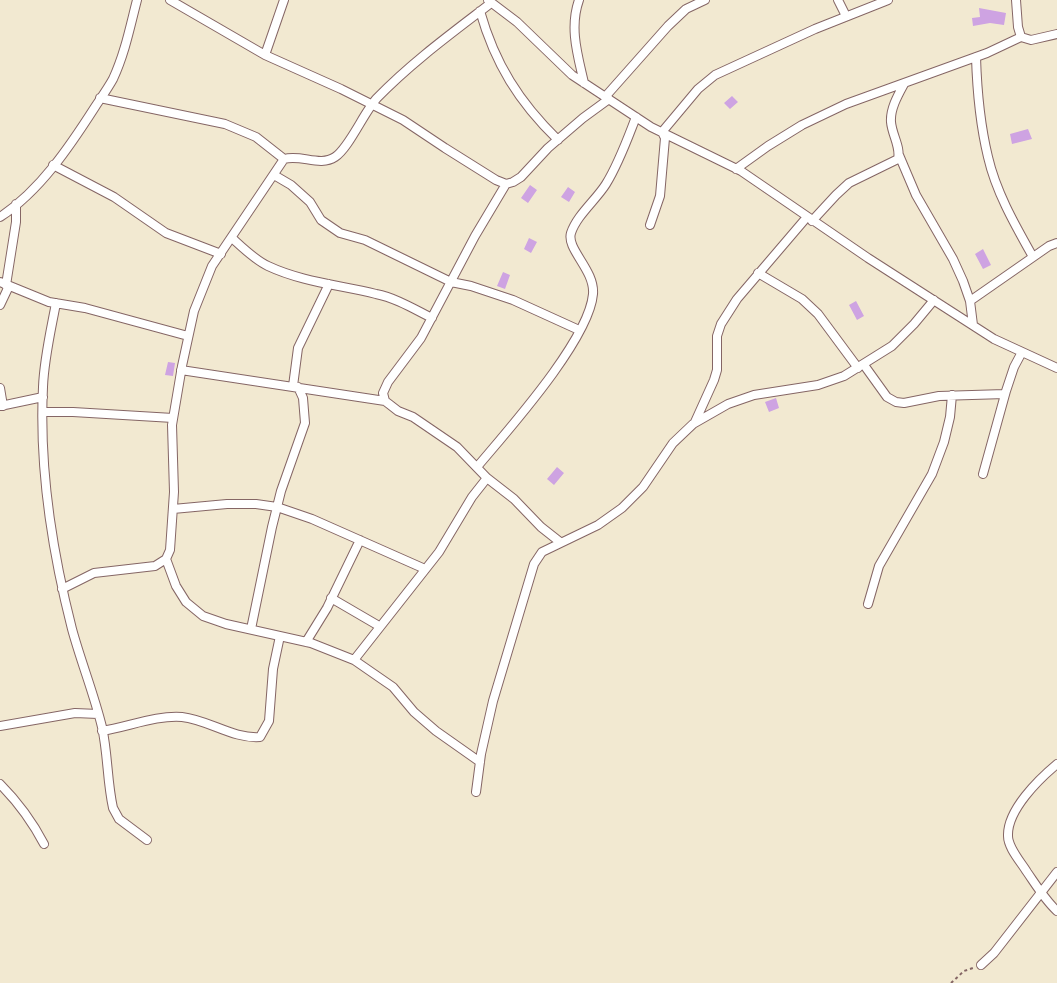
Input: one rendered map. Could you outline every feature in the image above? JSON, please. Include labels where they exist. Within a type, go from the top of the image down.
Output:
[{"type":"street","points":[[0,217],[39,182],[53,165],[74,139],[112,80],[128,42],[137,0]]},
{"type":"street","points":[[170,0],[266,55],[403,120],[496,180],[506,184],[514,182],[521,177],[558,140],[607,98],[668,26],[686,10],[705,0]]},
{"type":"street","points":[[266,55],[284,0]]},
{"type":"street","points":[[579,0],[574,25],[575,43],[584,83]]},
{"type":"street","points":[[838,0],[846,16]]},
{"type":"street","points":[[662,132],[690,98],[715,75],[846,16],[888,0]]},
{"type":"street","points":[[1016,0],[1018,27],[1021,37]]},
{"type":"street","points":[[62,589],[94,572],[155,566],[166,559],[170,550],[173,509],[173,418],[181,370],[194,311],[212,266],[284,159],[293,157],[324,161],[335,157],[372,104],[408,69],[480,12],[490,1],[517,22],[572,76],[662,132],[736,169],[810,219],[994,338],[1057,368]]},
{"type":"street","points":[[480,12],[492,50],[504,74],[516,92],[542,124],[558,140]]},
{"type":"street","points":[[736,169],[768,146],[802,126],[846,104],[904,84],[1021,37],[1031,40],[1057,34]]},
{"type":"street","points":[[976,56],[977,94],[988,158],[1007,208],[1033,257]]},
{"type":"street","points":[[695,423],[717,370],[717,336],[721,324],[737,299],[758,273],[810,219],[836,195],[850,183],[891,164],[898,159],[900,151],[891,120],[892,110],[904,84]]},
{"type":"street","points":[[100,98],[225,124],[256,137],[284,159]]},
{"type":"street","points":[[477,467],[523,412],[570,347],[589,314],[593,294],[593,285],[589,272],[570,242],[570,234],[576,223],[606,185],[614,170],[636,117]]},
{"type":"street","points":[[650,225],[660,196],[665,138],[662,132]]},
{"type":"street","points":[[899,155],[916,195],[954,259],[970,301],[973,325]]},
{"type":"street","points":[[53,165],[114,197],[166,233],[220,254]]},
{"type":"street","points":[[274,175],[291,184],[310,202],[321,220],[340,233],[365,240],[451,282],[471,286],[513,300],[579,330]]},
{"type":"street","points":[[385,401],[383,393],[388,382],[421,338],[506,184]]},
{"type":"street","points":[[0,305],[16,222],[16,204]]},
{"type":"street","points":[[232,238],[251,255],[268,266],[300,278],[377,294],[403,303],[432,318]]},
{"type":"street","points":[[970,301],[1049,246],[1057,243]]},
{"type":"street","points":[[758,273],[802,299],[818,314],[888,397],[896,402],[904,403],[922,398],[952,395],[1005,394]]},
{"type":"street","points":[[5,284],[56,303],[85,308],[188,336]]},
{"type":"street","points":[[251,629],[277,508],[305,423],[303,398],[295,386],[298,348],[330,284]]},
{"type":"street","points":[[476,792],[480,762],[494,701],[534,564],[542,552],[598,525],[622,508],[643,487],[673,443],[695,423],[728,404],[754,395],[818,385],[844,376],[892,346],[914,324],[934,300]]},
{"type":"street","points":[[56,303],[48,348],[43,412],[47,494],[62,589],[102,731],[113,808],[119,819],[147,840]]},
{"type":"street","points":[[983,474],[1005,394],[1014,367],[1022,352]]},
{"type":"street","points":[[181,370],[295,386],[385,401],[457,447],[487,478],[514,499],[541,527],[560,542]]},
{"type":"street","points":[[0,388],[2,406],[43,397]]},
{"type":"street","points":[[868,604],[879,566],[932,474],[949,423],[952,395]]},
{"type":"street","points":[[43,412],[73,412],[173,418]]},
{"type":"street","points":[[354,660],[379,626],[439,552],[472,497],[487,478]]},
{"type":"street","points":[[173,509],[227,504],[256,504],[277,508],[312,519],[425,569]]},
{"type":"street","points":[[306,642],[331,598],[360,540]]},
{"type":"street","points":[[166,559],[176,586],[186,602],[203,616],[226,624],[306,642],[354,660],[393,687],[414,712],[436,731],[480,762]]},
{"type":"street","points":[[331,598],[379,626]]},
{"type":"street","points":[[102,731],[181,717],[202,721],[251,737],[260,736],[270,721],[273,669],[280,636]]},
{"type":"street","points":[[0,726],[75,713],[98,714]]},
{"type":"street","points":[[1057,764],[1040,779],[1026,796],[1009,826],[1008,838],[1016,855],[1041,892],[1057,911]]},
{"type":"street","points":[[0,784],[19,803],[34,824],[44,844]]},
{"type":"street","points":[[981,965],[994,953],[1057,872]]},
{"type":"path","points":[[951,983],[964,972],[981,965]]},
{"type":"building","points":[[979,8],[1006,13],[1004,25],[990,23],[973,26],[972,18],[980,17]]},
{"type":"building","points":[[732,96],[738,102],[730,109],[724,103]]},
{"type":"building","points":[[1028,129],[1032,139],[1012,144],[1010,134]]},
{"type":"building","points":[[530,185],[537,190],[528,203],[521,198]]},
{"type":"building","points":[[568,187],[575,192],[569,202],[561,197]]},
{"type":"building","points":[[529,238],[537,242],[531,253],[524,249]]},
{"type":"building","points":[[983,249],[991,265],[983,269],[975,254]]},
{"type":"building","points":[[503,272],[510,275],[505,289],[497,286]]},
{"type":"building","points":[[856,301],[864,316],[857,320],[849,305]]},
{"type":"building","points":[[168,362],[175,363],[173,376],[165,375]]},
{"type":"building","points":[[776,398],[779,408],[769,412],[765,402]]},
{"type":"building","points":[[557,467],[564,473],[554,485],[547,479]]}]
